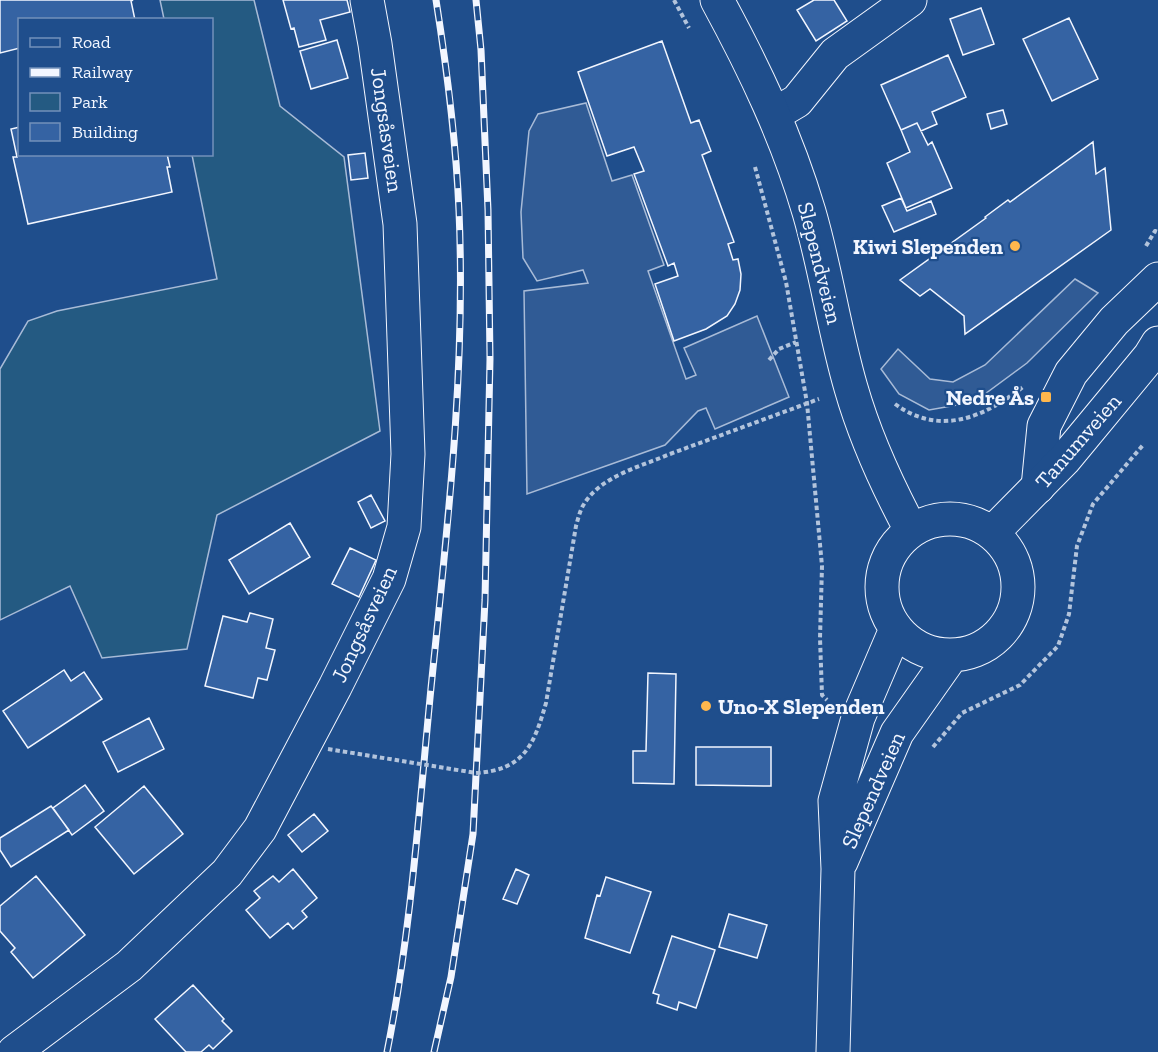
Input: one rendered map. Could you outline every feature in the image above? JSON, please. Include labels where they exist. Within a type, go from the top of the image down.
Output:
[{"type":"main road","name":"Jongsåsveien","points":[[14,1052],[129,966],[227,873],[260,829],[331,696],[389,579],[404,527],[408,454],[400,224],[367,0]]},
{"type":"main road","name":"Slependveien","points":[[717,0],[775,114],[794,164],[810,215],[851,389],[872,447],[911,530]]},
{"type":"main road","points":[[775,114],[797,101],[835,54],[910,0]]},
{"type":"main road","points":[[1038,487],[1044,426],[1071,374],[1114,321],[1158,279]]},
{"type":"main road","name":"Tanumveien","points":[[992,533],[1038,487],[1112,404],[1158,343]]},
{"type":"main road","points":[[952,519],[973,522],[992,533],[1006,548],[1015,566],[1018,588],[1015,608],[1005,627],[991,641],[972,651],[952,655],[931,652],[912,643],[896,629],[887,613],[882,596],[882,579],[886,562],[896,544],[911,530],[930,521],[952,519]]},
{"type":"main road","name":"Slependveien","points":[[833,1052],[838,869],[835,801],[858,718],[896,629]]},
{"type":"main road","name":"Slependveien","points":[[838,869],[897,733],[952,655]]},
{"type":"path","points":[[674,0],[691,31]]},
{"type":"path","points":[[753,162],[786,282],[807,403],[822,566],[820,638],[822,694],[831,704]]},
{"type":"path","points":[[1144,249],[1155,231],[1158,231]]},
{"type":"path","points":[[769,360],[779,349],[796,342]]},
{"type":"path","points":[[890,397],[896,405],[921,418],[946,423],[1003,403],[1026,384]]},
{"type":"path","points":[[328,749],[476,773],[494,772],[514,763],[529,748],[539,727],[546,703],[576,526],[585,503],[598,489],[616,477],[670,454],[823,398]]},
{"type":"path","points":[[930,751],[962,713],[1020,686],[1058,646],[1069,614],[1077,546],[1093,504],[1143,445]]},
{"type":"green space","points":[[160,0],[254,0],[280,106],[344,157],[380,431],[217,515],[187,649],[102,658],[70,586],[0,620],[0,369],[28,321],[57,311],[217,279],[192,156],[213,156],[213,18],[164,18]]},
{"type":"shaded area","points":[[586,103],[612,181],[632,175],[664,265],[648,271],[686,379],[696,375],[684,348],[757,316],[789,397],[715,429],[706,408],[698,411],[665,445],[527,494],[524,291],[588,283],[583,270],[537,281],[523,258],[521,212],[529,131],[538,114]]},
{"type":"shaded area","points":[[1075,279],[1098,293],[1027,363],[974,402],[929,410],[899,394],[881,369],[898,349],[930,379],[953,382],[985,365]]},
{"type":"building","points":[[0,0],[133,0],[131,1],[135,18],[18,18],[18,48],[0,53]]},
{"type":"building","points":[[283,0],[347,0],[350,12],[320,20],[326,40],[299,47]]},
{"type":"building","points":[[814,0],[834,0],[847,21],[816,41],[797,10]]},
{"type":"building","points":[[981,8],[994,44],[963,55],[950,19]]},
{"type":"building","points":[[1069,18],[1098,79],[1052,101],[1023,39]]},
{"type":"building","points":[[337,40],[348,78],[311,89],[300,51]]},
{"type":"building","points":[[662,41],[691,123],[699,120],[711,151],[702,155],[734,242],[728,244],[733,260],[738,259],[741,274],[740,290],[727,316],[706,329],[674,341],[655,284],[678,276],[674,263],[668,266],[634,174],[644,171],[634,147],[607,156],[578,72]]},
{"type":"building","points":[[948,55],[966,97],[932,112],[937,124],[921,131],[917,123],[901,130],[881,85]]},
{"type":"building","points":[[1003,110],[1007,124],[991,129],[987,114]]},
{"type":"building","points":[[917,123],[928,145],[932,142],[952,188],[906,208],[887,163],[910,152],[901,130]]},
{"type":"building","points":[[18,127],[18,156],[167,156],[170,167],[167,167],[172,192],[28,224],[13,157],[17,157],[11,129]]},
{"type":"building","points":[[1093,142],[1096,174],[1105,168],[1111,230],[965,334],[964,316],[930,289],[920,296],[900,280],[1008,200],[1010,202]]},
{"type":"building","points":[[365,153],[368,178],[351,180],[348,155]]},
{"type":"building","points":[[901,198],[907,211],[931,201],[936,214],[894,232],[882,206]]},
{"type":"building","points":[[371,495],[385,521],[371,528],[358,502]]},
{"type":"building","points":[[290,523],[310,557],[249,594],[229,560]]},
{"type":"building","points":[[350,548],[376,560],[359,597],[332,584]]},
{"type":"building","points":[[250,613],[273,619],[266,648],[275,650],[267,680],[258,678],[253,698],[205,686],[223,616],[247,622]]},
{"type":"building","points":[[64,670],[71,681],[84,672],[102,699],[28,748],[3,711]]},
{"type":"building","points":[[648,673],[676,674],[674,784],[633,783],[633,751],[646,751]]},
{"type":"building","points":[[149,718],[164,749],[118,772],[103,742]]},
{"type":"building","points":[[696,747],[771,747],[771,786],[696,785]]},
{"type":"building","points":[[85,785],[104,811],[72,835],[53,808]]},
{"type":"building","points":[[144,786],[183,834],[134,874],[95,827]]},
{"type":"building","points":[[51,806],[69,830],[11,867],[0,850],[0,838]]},
{"type":"building","points":[[314,814],[328,831],[302,852],[288,835]]},
{"type":"building","points":[[293,869],[317,898],[302,911],[307,917],[293,929],[288,923],[270,938],[246,910],[260,898],[254,891],[273,876],[279,882]]},
{"type":"building","points":[[516,869],[529,875],[517,904],[503,899]]},
{"type":"building","points":[[36,876],[85,935],[33,978],[11,952],[15,948],[0,931],[0,906]]},
{"type":"building","points":[[606,877],[651,892],[630,953],[585,938],[597,895],[600,896]]},
{"type":"building","points":[[729,914],[767,925],[757,958],[719,947]]},
{"type":"building","points":[[672,936],[715,950],[696,1008],[679,1002],[677,1010],[657,1003],[659,995],[653,993]]},
{"type":"building","points":[[193,985],[232,1031],[213,1049],[209,1045],[201,1052],[186,1052],[155,1019]]},
{"type":"railway","points":[[387,1052],[414,871],[449,510],[460,331],[458,184],[436,0]]},
{"type":"railway","points":[[434,1052],[451,977],[473,834],[485,600],[490,359],[488,210],[481,50],[476,0]]},
{"type":"place","name":"Kiwi Slependen","points":[[1015,246]]},
{"type":"place","name":"Nedre Ås","points":[[1046,397]]},
{"type":"place","name":"Uno-X Slependen","points":[[706,706]]}]
